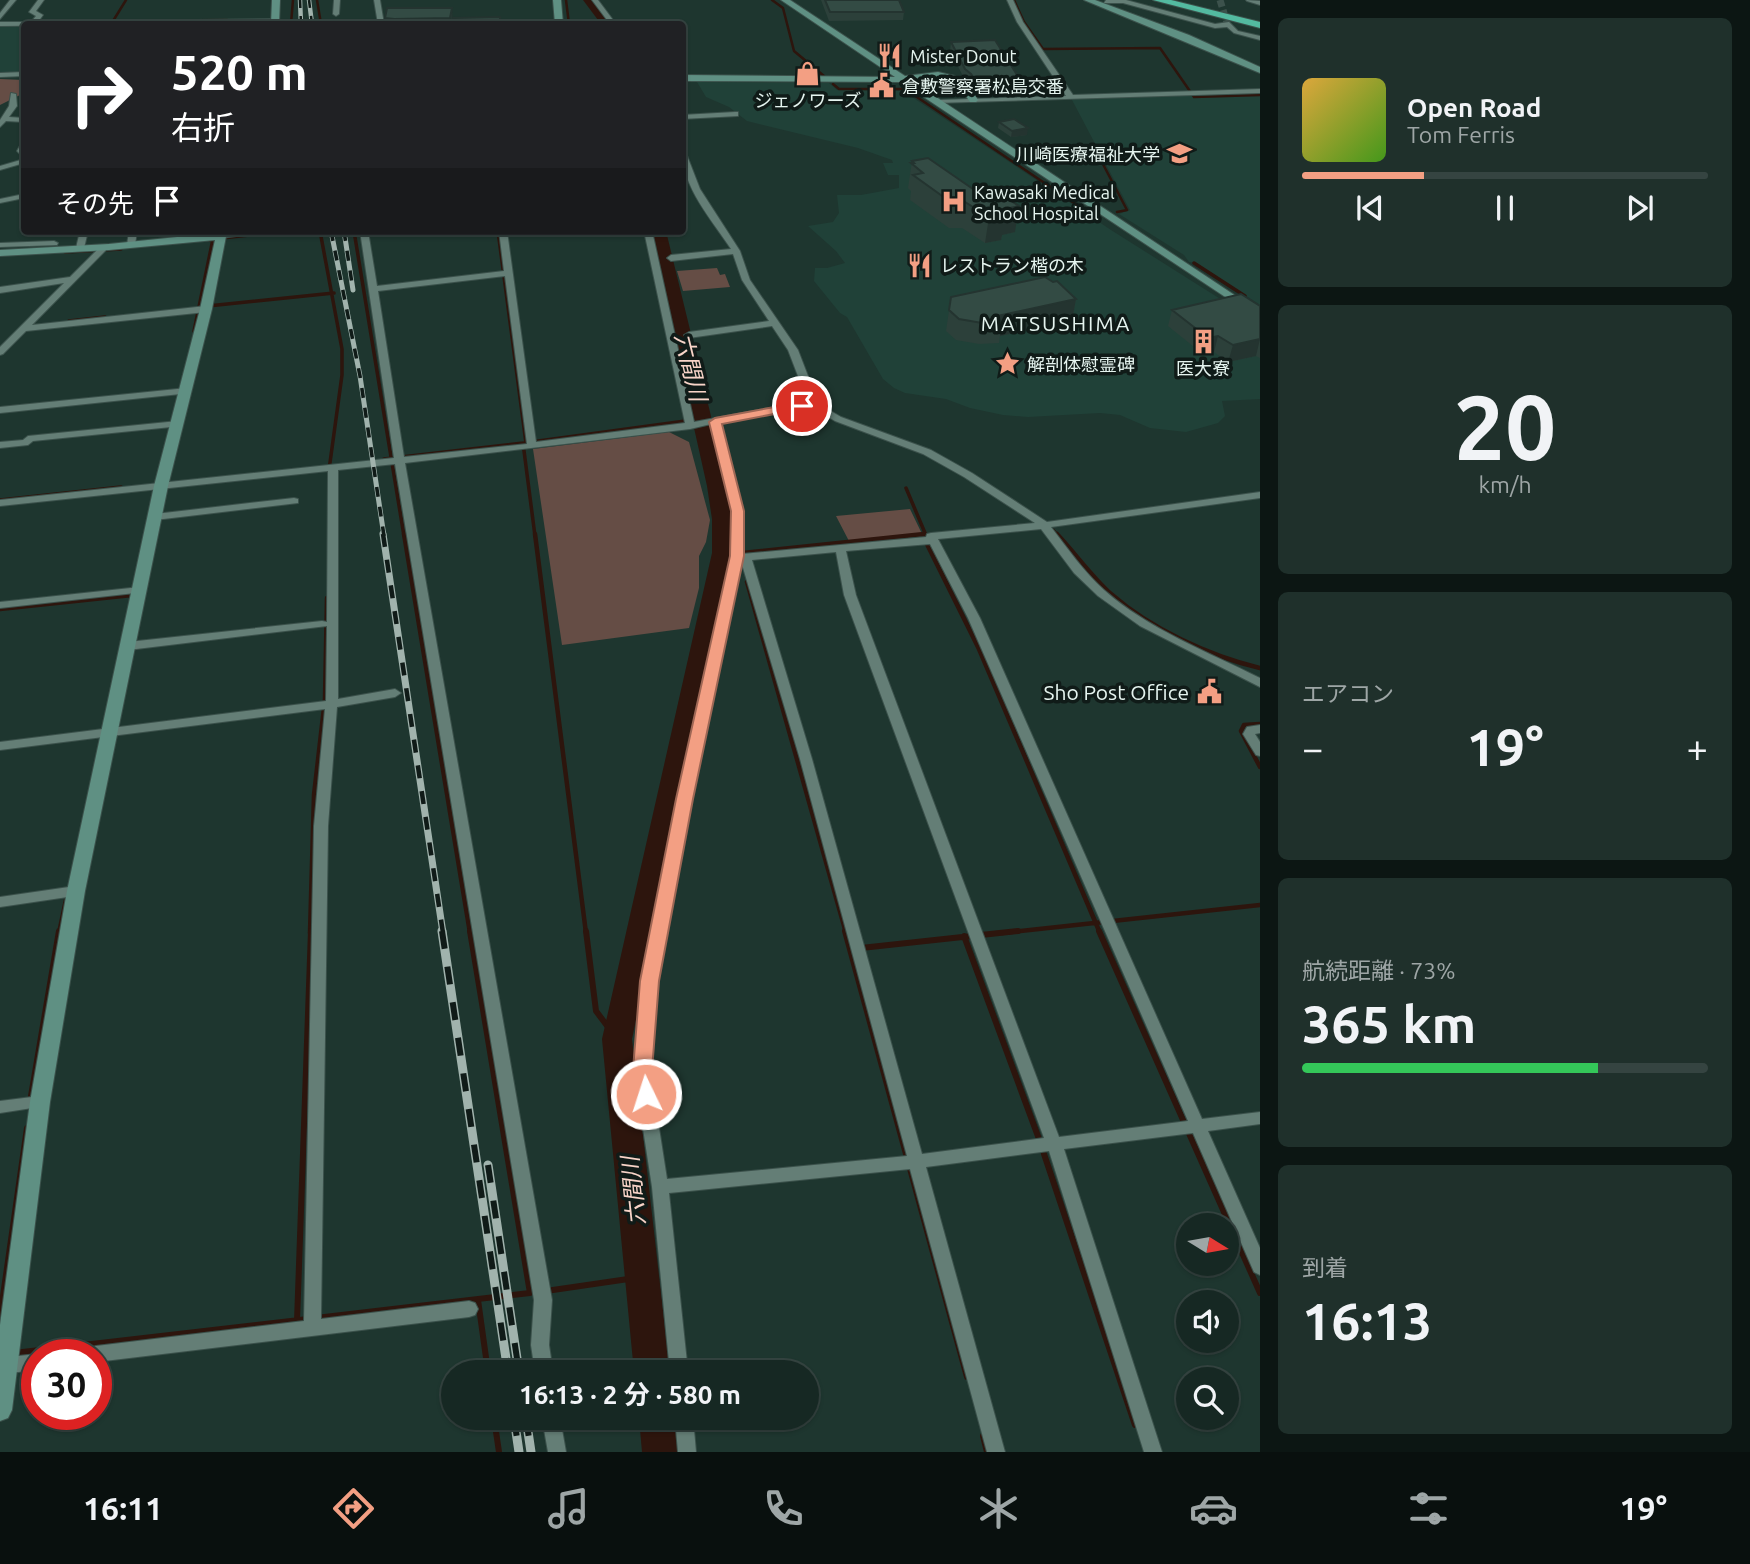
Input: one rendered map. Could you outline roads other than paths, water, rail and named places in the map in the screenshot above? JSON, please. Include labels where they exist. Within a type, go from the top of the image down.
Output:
[{"type":"highway","points":[[1158,0],[1260,25]]},
{"type":"highway","points":[[1205,0],[1260,13]]},
{"type":"street","points":[[0,17],[13,0]]},
{"type":"street","points":[[35,21],[40,15],[32,12],[41,0]]},
{"type":"street","points":[[275,21],[276,0]]},
{"type":"street","points":[[336,14],[337,0]]},
{"type":"street","points":[[377,0],[380,21]]},
{"type":"street","points":[[557,0],[559,21]]},
{"type":"street","points":[[595,0],[611,21]]},
{"type":"street","points":[[785,0],[1260,317]]},
{"type":"street","points":[[1010,0],[1021,23],[1071,97]]},
{"type":"street","points":[[1088,0],[1186,37],[1260,70]]},
{"type":"street","points":[[1249,0],[1260,3]]},
{"type":"street","points":[[1104,1],[1122,1],[1260,38]]},
{"type":"street","points":[[1104,1],[1260,65]]},
{"type":"street","points":[[0,23],[21,23]]},
{"type":"street","points":[[1215,26],[1228,24],[1236,32]]},
{"type":"street","points":[[0,75],[21,74]]},
{"type":"street","points":[[686,78],[904,79],[947,76],[965,86],[973,100]]},
{"type":"street","points":[[938,102],[1260,91]]},
{"type":"street","points":[[3,122],[15,101],[13,94]]},
{"type":"street","points":[[686,117],[735,114]]},
{"type":"street","points":[[3,122],[21,120]]},
{"type":"street","points":[[2,166],[21,160]]},
{"type":"street","points":[[686,164],[696,190],[736,251],[746,280],[793,350],[808,388],[817,402],[838,419],[945,461],[1043,524],[1077,571],[1102,594],[1144,624],[1260,682]]},
{"type":"street","points":[[686,191],[696,190]]},
{"type":"street","points":[[0,201],[21,197]]},
{"type":"street","points":[[53,246],[54,235]]},
{"type":"street","points":[[80,248],[83,235]]},
{"type":"street","points":[[131,245],[132,235]]},
{"type":"street","points":[[0,245],[103,250],[181,235],[218,236],[204,308],[173,424],[155,517],[134,594],[128,646],[103,734],[70,892],[32,1103],[0,1410]]},
{"type":"street","points":[[365,235],[397,460],[543,1300],[540,1345],[542,1360]]},
{"type":"street","points":[[503,235],[529,445]]},
{"type":"street","points":[[649,235],[690,423]]},
{"type":"street","points":[[0,253],[53,246]]},
{"type":"street","points":[[0,352],[103,250]]},
{"type":"street","points":[[671,258],[736,251]]},
{"type":"street","points":[[373,289],[506,274]]},
{"type":"street","points":[[0,290],[75,279]]},
{"type":"street","points":[[22,330],[204,308]]},
{"type":"street","points":[[690,335],[773,323]]},
{"type":"street","points":[[0,410],[181,391]]},
{"type":"street","points":[[0,503],[330,469],[529,445],[713,422],[817,402]]},
{"type":"street","points":[[678,1360],[660,1187],[642,1070],[649,981],[684,799],[740,557],[738,511],[713,422]]},
{"type":"street","points":[[0,445],[28,442],[28,439],[173,424]]},
{"type":"street","points":[[312,1320],[330,469]]},
{"type":"street","points":[[740,557],[928,541],[932,536],[1260,495]]},
{"type":"street","points":[[155,517],[294,501]]},
{"type":"street","points":[[928,541],[974,618],[1107,922],[1190,1126],[1260,1267]]},
{"type":"street","points":[[840,548],[849,595],[1054,1143],[1153,1452]]},
{"type":"street","points":[[740,557],[806,760],[857,948],[908,1162],[996,1452]]},
{"type":"street","points":[[0,605],[134,594]]},
{"type":"street","points":[[0,613],[134,594]]},
{"type":"street","points":[[128,646],[323,624]]},
{"type":"street","points":[[0,746],[395,693]]},
{"type":"street","points":[[1260,729],[1251,730],[1249,734],[1260,752]]},
{"type":"street","points":[[0,902],[70,892]]},
{"type":"street","points":[[0,1107],[32,1103]]},
{"type":"street","points":[[660,1187],[908,1162],[1260,1118]]},
{"type":"street","points":[[112,1351],[312,1320],[469,1309]]},
{"type":"street","points":[[553,1430],[557,1452]]},
{"type":"street","points":[[685,1430],[687,1452]]},
{"type":"waterway","points":[[113,21],[126,0]]},
{"type":"waterway","points":[[291,21],[293,0]]},
{"type":"waterway","points":[[317,0],[320,21]]},
{"type":"waterway","points":[[566,0],[569,21]]},
{"type":"waterway","name":"六間川","points":[[589,0],[605,21]]},
{"type":"waterway","points":[[772,0],[783,8],[794,51],[824,76]]},
{"type":"waterway","points":[[1014,0],[1024,22],[1043,49],[1160,48],[1194,97],[1260,95]]},
{"type":"waterway","points":[[113,21],[226,21]]},
{"type":"waterway","points":[[833,84],[839,89],[905,89],[1083,209]]},
{"type":"waterway","points":[[1020,152],[1094,147],[1127,210],[1117,212]]},
{"type":"waterway","points":[[222,238],[249,235]]},
{"type":"waterway","points":[[321,235],[332,293]]},
{"type":"waterway","points":[[355,235],[391,458]]},
{"type":"waterway","points":[[499,235],[526,443]]},
{"type":"waterway","name":"六間川","points":[[651,1360],[617,1039],[723,553],[724,536],[718,486],[659,235]]},
{"type":"waterway","points":[[194,331],[213,239],[210,240]]},
{"type":"waterway","points":[[65,252],[121,249]]},
{"type":"waterway","points":[[1194,263],[1245,296]]},
{"type":"waterway","points":[[208,306],[332,293]]},
{"type":"waterway","points":[[329,470],[342,375],[342,349],[332,293]]},
{"type":"waterway","points":[[69,321],[105,317]]},
{"type":"waterway","points":[[531,442],[700,419]]},
{"type":"waterway","points":[[391,458],[523,443],[535,536]]},
{"type":"waterway","points":[[384,459],[391,458]]},
{"type":"waterway","points":[[391,458],[404,536]]},
{"type":"waterway","points":[[0,500],[121,487]]},
{"type":"waterway","points":[[906,488],[925,533],[923,536],[979,649],[1096,923]]},
{"type":"waterway","points":[[1053,530],[1058,536]]},
{"type":"waterway","points":[[404,534],[470,933]]},
{"type":"waterway","points":[[535,534],[586,933]]},
{"type":"waterway","points":[[723,555],[924,534]]},
{"type":"waterway","points":[[1057,534],[1111,594],[1144,619],[1201,649],[1260,668]]},
{"type":"waterway","points":[[747,582],[846,933]]},
{"type":"waterway","points":[[0,609],[132,595]]},
{"type":"waterway","points":[[310,933],[314,795],[325,699],[327,598]]},
{"type":"waterway","points":[[1260,724],[1244,725],[1241,731],[1260,767]]},
{"type":"waterway","points":[[59,933],[66,900]]},
{"type":"waterway","points":[[1096,923],[1260,905]]},
{"type":"waterway","points":[[1002,933],[1096,923]]},
{"type":"waterway","points":[[1096,923],[1100,933]]},
{"type":"waterway","points":[[30,1102],[59,931]]},
{"type":"waterway","points":[[297,1320],[311,931]]},
{"type":"waterway","points":[[316,1318],[530,1293],[470,931]]},
{"type":"waterway","points":[[586,931],[596,1011],[617,1039]]},
{"type":"waterway","points":[[845,931],[967,1377]]},
{"type":"waterway","points":[[964,937],[1018,931]]},
{"type":"waterway","points":[[1099,931],[1260,1293]]},
{"type":"waterway","points":[[861,948],[964,937]]},
{"type":"waterway","points":[[964,937],[1039,1139]]},
{"type":"waterway","points":[[0,1317],[27,1128]]},
{"type":"waterway","points":[[1044,1154],[1135,1425]]},
{"type":"waterway","points":[[546,1291],[642,1277]]},
{"type":"waterway","points":[[478,1300],[486,1360]]},
{"type":"waterway","points":[[297,1320],[308,1319]]},
{"type":"waterway","points":[[14,1353],[297,1320]]},
{"type":"waterway","points":[[496,1430],[499,1452]]},
{"type":"waterway","name":"六間川","points":[[658,1430],[660,1452]]},
{"type":"waterway","points":[[983,1436],[987,1452]]},
{"type":"tunnel","points":[[1220,0],[1227,23]]},
{"type":"railway","points":[[300,0],[301,21]]},
{"type":"railway","points":[[309,0],[312,21]]},
{"type":"railway","points":[[332,235],[360,376],[384,536]]},
{"type":"railway","points":[[345,235],[353,290]]},
{"type":"railway","points":[[383,534],[443,933]]},
{"type":"railway","points":[[442,931],[506,1360]]},
{"type":"railway","points":[[488,1165],[517,1360]]},
{"type":"railway","points":[[516,1430],[519,1452]]},
{"type":"railway","points":[[528,1430],[531,1452]]},
{"type":"place","name":"Mister Donut","points":[[890,56]]},
{"type":"place","name":"ジェノワーズ","points":[[808,73]]},
{"type":"place","name":"倉敷警察署松島交番","points":[[882,86]]},
{"type":"place","name":"川崎医療福祉大学","points":[[1180,154]]},
{"type":"place","name":"Kawasaki Medical School Hospital","points":[[954,202]]},
{"type":"place","name":"レストラン楷の木","points":[[920,265]]},
{"type":"place","name":"医大寮","points":[[1203,341]]},
{"type":"place","name":"解剖体慰霊碑","points":[[1007,364]]},
{"type":"place","name":"Sho Post Office","points":[[1209,692]]},
{"type":"district","name":"MATSUSHIMA","points":[[1056,323]]}]
